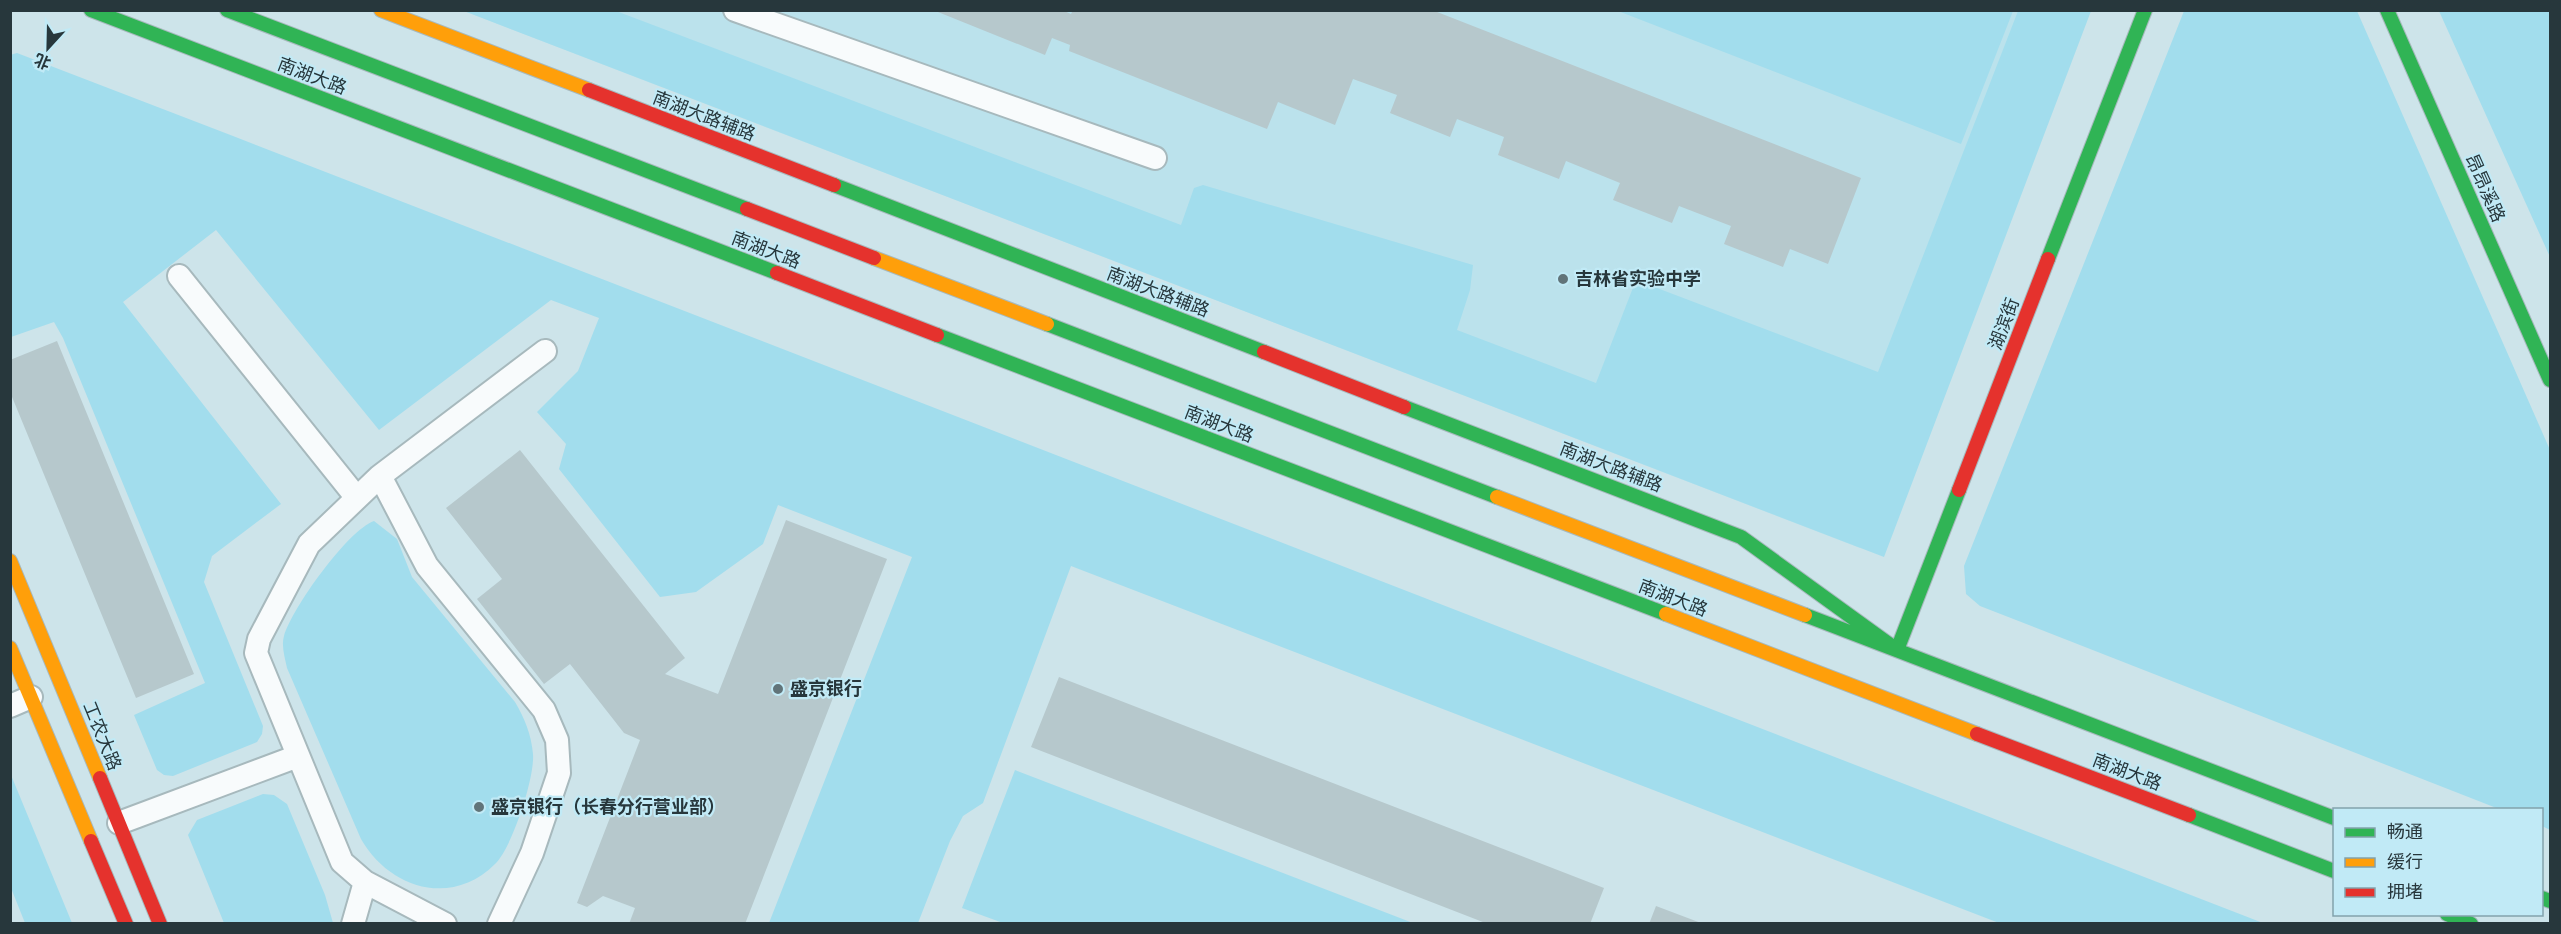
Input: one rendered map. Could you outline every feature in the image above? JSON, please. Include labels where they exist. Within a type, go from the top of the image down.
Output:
[{"type":"main road","name":"南湖大路","points":[[91,10],[2333,871]]},
{"type":"main road","name":"南湖大路","points":[[227,10],[2333,818]]},
{"type":"main road","name":"南湖大路辅路","points":[[381,10],[1741,537],[1897,650]]},
{"type":"main road","name":"湖滨街","points":[[1897,650],[2145,10]]},
{"type":"main road","name":"昂昂溪路","points":[[2387,10],[2550,380]]},
{"type":"main road","name":"工农大路","points":[[10,561],[160,924]]},
{"type":"main road","points":[[10,648],[21,701],[126,924]]},
{"type":"main road","points":[[2450,916],[2470,924]]},
{"type":"lane","points":[[735,10],[1155,158]]},
{"type":"lane","points":[[179,276],[357,498]]},
{"type":"lane","points":[[445,924],[365,882],[342,862],[256,653],[259,639],[309,544],[380,476],[545,351]]},
{"type":"lane","points":[[380,476],[427,566],[544,710],[557,740],[559,773],[532,853],[499,924]]},
{"type":"lane","points":[[119,823],[298,756]]},
{"type":"lane","points":[[353,924],[365,882]]},
{"type":"shaded area","points":[[2013,10],[1961,144],[1618,11]]},
{"type":"shaded area","name":"吉林省实验中学","points":[[464,11],[2067,11],[1860,548]]},
{"type":"shaded area","points":[[464,11],[616,11],[1181,225],[1194,188],[1203,185],[1473,265],[1470,290],[1457,330],[1596,383],[1636,280],[1878,372],[2018,11],[2091,11],[1884,557]]},
{"type":"shaded area","points":[[2184,11],[2357,11],[2550,450],[2550,830],[2543,826],[2543,808],[2496,808],[1980,606],[1966,594],[1964,566]]},
{"type":"shaded area","points":[[2439,11],[2550,11],[2550,257]]},
{"type":"shaded area","points":[[17,53],[2263,923],[1999,923],[1071,566],[983,803],[963,816],[950,841],[918,923],[769,923],[912,557],[778,505],[763,544],[696,592],[660,597],[559,469],[566,444],[537,412],[578,371],[599,318],[551,300],[379,430],[216,230],[123,302],[281,504],[212,556],[204,582],[263,726],[262,734],[257,742],[173,776],[164,775],[157,770],[134,715],[205,683],[63,338],[54,322],[11,337],[10,55]]},
{"type":"shaded area","points":[[374,521],[397,539],[412,577],[515,702],[525,721],[531,740],[533,765],[526,795],[515,828],[502,856],[478,878],[459,886],[441,888],[422,886],[404,880],[388,870],[373,856],[361,839],[287,668],[283,640],[298,607],[336,554],[363,527]]},
{"type":"shaded area","points":[[1015,770],[1413,923],[1003,923],[962,908]]},
{"type":"shaded area","points":[[10,775],[72,923],[25,923],[11,888]]},
{"type":"shaded area","points":[[263,794],[274,795],[287,804],[325,895],[333,923],[224,923],[188,835],[197,820]]},
{"type":"building","points":[[933,10],[1062,10],[1071,14],[1073,10],[1432,10],[1861,178],[1828,264],[1790,249],[1783,267],[1724,244],[1731,226],[1679,206],[1672,223],[1613,200],[1620,183],[1566,161],[1559,179],[1498,155],[1504,137],[1457,119],[1450,137],[1390,113],[1397,95],[1353,79],[1335,125],[1278,102],[1267,129],[1069,51],[1070,45],[1052,38],[1045,55]]},
{"type":"building","points":[[57,341],[194,674],[136,698],[10,392],[10,360]]},
{"type":"building","name":"盛京银行","points":[[520,450],[685,658],[665,674],[718,694],[786,520],[887,559],[745,924],[629,924],[635,908],[603,896],[587,907],[577,903],[640,740],[624,733],[570,664],[544,684],[477,599],[502,579],[446,508]]},
{"type":"building","points":[[1059,677],[1604,888],[1590,924],[1488,924],[1031,747]]},
{"type":"building","points":[[1656,906],[1701,923],[1701,924],[1649,924]]},
{"type":"traffic: fast","points":[[91,10],[777,273]]},
{"type":"traffic: fast","points":[[227,10],[747,209]]},
{"type":"traffic: fast","points":[[2048,259],[2145,10]]},
{"type":"traffic: fast","points":[[2387,10],[2550,380]]},
{"type":"traffic: fast","points":[[834,185],[1264,352]]},
{"type":"traffic: fast","points":[[1047,324],[1497,497]]},
{"type":"traffic: fast","points":[[937,335],[1666,614]]},
{"type":"traffic: fast","points":[[1404,407],[1741,537],[1897,650],[1959,490]]},
{"type":"traffic: fast","points":[[1805,615],[2333,818]]},
{"type":"traffic: fast","points":[[2189,815],[2333,871]]},
{"type":"traffic: fast","points":[[2543,898],[2550,901]]},
{"type":"traffic: fast","points":[[2452,916],[2471,924]]},
{"type":"traffic: slow","points":[[381,10],[589,90]]},
{"type":"traffic: slow","points":[[874,258],[1047,324]]},
{"type":"traffic: slow","points":[[1497,497],[1805,615]]},
{"type":"traffic: slow","points":[[10,561],[100,778]]},
{"type":"traffic: slow","points":[[1666,614],[1977,734]]},
{"type":"traffic: slow","points":[[10,648],[91,841]]},
{"type":"traffic: jam","points":[[589,90],[834,185]]},
{"type":"traffic: jam","points":[[747,209],[874,258]]},
{"type":"traffic: jam","points":[[1959,490],[2048,259]]},
{"type":"traffic: jam","points":[[777,273],[937,335]]},
{"type":"traffic: jam","points":[[1264,352],[1404,407]]},
{"type":"traffic: jam","points":[[1977,734],[2189,815]]},
{"type":"traffic: jam","points":[[100,778],[160,924]]},
{"type":"traffic: jam","points":[[91,841],[126,924]]},
{"type":"place","name":"吉林省实验中学","points":[[1563,279]]},
{"type":"place","name":"盛京银行","points":[[778,689]]},
{"type":"place","name":"盛京银行（长春分行营业部）","points":[[479,807]]}]
